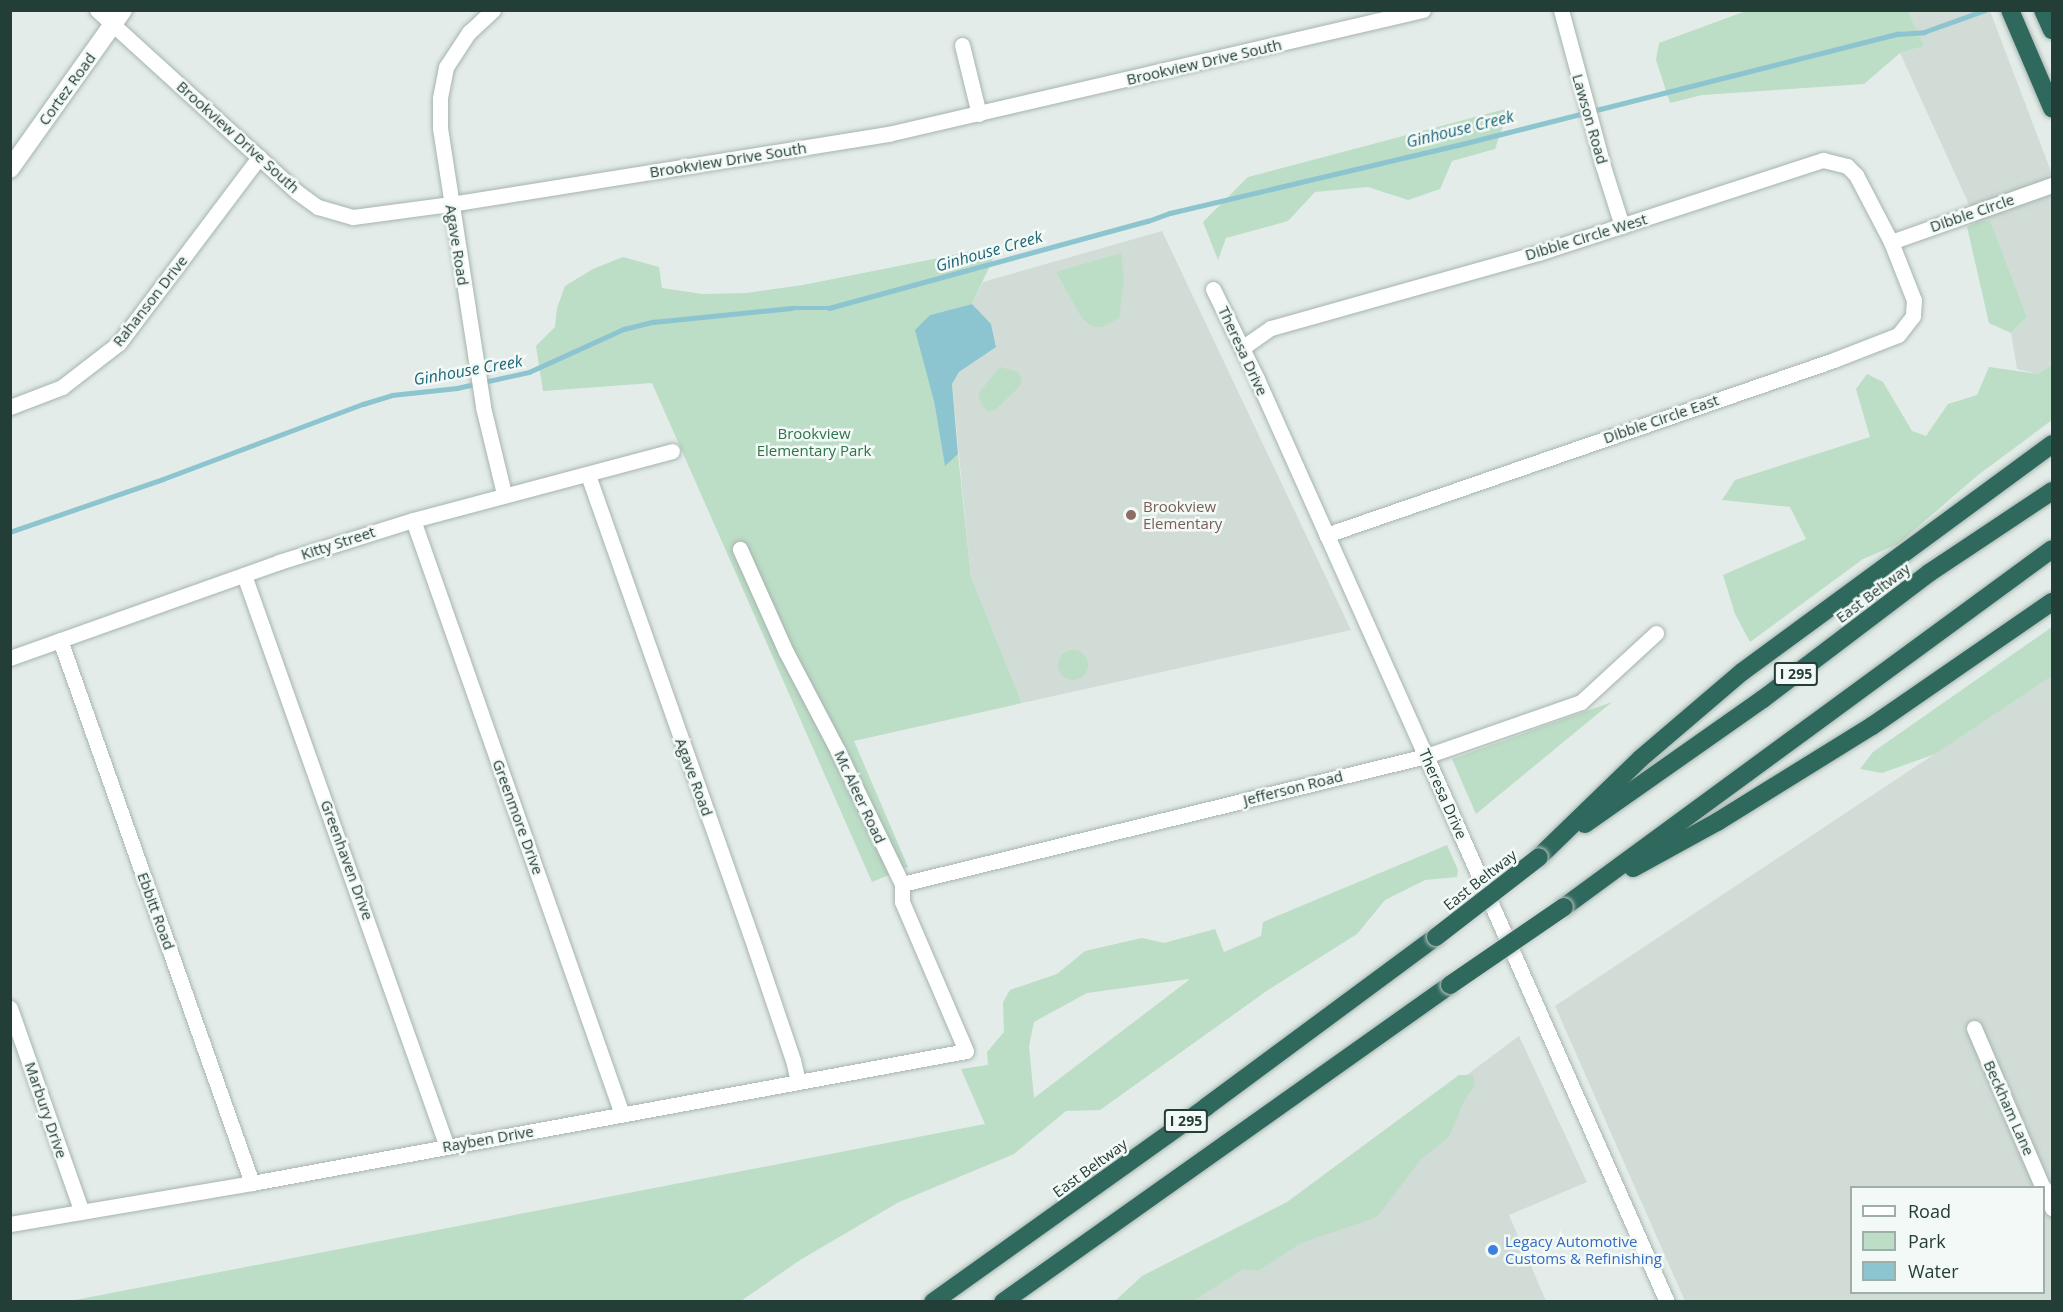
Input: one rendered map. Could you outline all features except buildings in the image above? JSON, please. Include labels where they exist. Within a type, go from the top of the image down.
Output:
[{"type":"highway","points":[[2010,10],[2052,108]]},
{"type":"highway","points":[[2043,10],[2052,30]]},
{"type":"highway","points":[[1539,857],[1640,759],[1742,672],[2052,444]]},
{"type":"highway","name":"East Beltway","points":[[933,1302],[1206,1107],[1436,937],[1539,857],[1762,699],[1929,573],[2052,491]]},
{"type":"highway","name":"I 295","points":[[1003,1302],[1450,985],[1564,907],[2052,549]]},
{"type":"highway","points":[[1564,907],[1717,822],[1872,726],[2052,602]]},
{"type":"street","name":"Brookview Drive South","points":[[97,10],[118,18],[259,157],[318,207],[353,217],[451,204],[877,136],[979,114],[1367,17],[1423,10]]},
{"type":"street","name":"Agave Road","points":[[493,10],[470,32],[446,67],[440,98],[440,128],[483,407],[504,494]]},
{"type":"street","name":"Lawson Road","points":[[1561,10],[1598,150],[1622,226]]},
{"type":"street","name":"Cortez Road","points":[[10,169],[118,18]]},
{"type":"street","points":[[962,45],[979,114]]},
{"type":"street","name":"Rahanson Drive","points":[[10,407],[62,387],[119,343],[259,157]]},
{"type":"street","name":"Dibble Circle West","points":[[1242,348],[1271,328],[1622,226],[1823,160],[1847,166],[1856,175],[1891,242]]},
{"type":"street","name":"Dibble Circle","points":[[1891,242],[2052,185]]},
{"type":"street","name":"Dibble Circle East","points":[[1326,535],[1898,335],[1913,315],[1914,300],[1891,242]]},
{"type":"street","name":"Theresa Drive","points":[[1213,289],[1242,348],[1426,756],[1667,1302]]},
{"type":"street","name":"Kitty Street","points":[[10,658],[244,575],[413,520],[672,451]]},
{"type":"street","name":"Agave Road","points":[[588,474],[782,1026],[798,1081]]},
{"type":"street","name":"Greenmore Drive","points":[[413,520],[622,1114]]},
{"type":"street","name":"Mc Aleer Road","points":[[740,549],[786,652],[838,751],[902,884],[902,902],[966,1051]]},
{"type":"street","name":"Greenhaven Drive","points":[[244,575],[447,1146]]},
{"type":"street","name":"Jefferson Road","points":[[902,884],[1426,756],[1581,702],[1656,633]]},
{"type":"street","name":"Ebbitt Road","points":[[60,640],[252,1183]]},
{"type":"street","name":"Marbury Drive","points":[[10,1008],[82,1212]]},
{"type":"street","name":"Beckham Lane","points":[[1974,1028],[2042,1186]]},
{"type":"street","name":"Rayben Drive","points":[[10,1224],[252,1183],[966,1051]]},
{"type":"street","name":"Beckham Lane","points":[[2045,1192],[2052,1208]]},
{"type":"shaded area","points":[[1908,11],[1990,11],[2052,174],[2052,365],[2037,374],[2017,369],[2011,333],[2027,317],[1990,222],[1977,222],[1900,53],[1924,46]]},
{"type":"shaded area","name":"Brookview Elementary","points":[[1162,231],[1351,630],[1022,703],[971,577],[952,384],[959,372],[996,346],[991,324],[972,304],[983,282]]},
{"type":"shaded area","points":[[2052,676],[2052,1301],[1685,1301],[1555,1006]]},
{"type":"shaded area","points":[[1519,1036],[1587,1182],[1509,1215],[1546,1301],[1161,1302]]},
{"type":"green space","points":[[1746,11],[1908,11],[1924,46],[1900,53],[1864,84],[1702,95],[1670,103],[1656,60],[1659,43]]},
{"type":"green space","points":[[1509,108],[1495,149],[1452,161],[1440,189],[1408,200],[1368,187],[1315,192],[1288,221],[1226,238],[1218,260],[1203,222],[1248,177]]},
{"type":"green space","points":[[1990,221],[2027,317],[2011,333],[1989,323],[1967,227],[1977,222]]},
{"type":"green space","name":"Brookview Elementary Park","points":[[999,246],[972,304],[930,315],[934,401],[945,465],[958,454],[971,577],[1022,703],[854,741],[908,867],[872,882],[652,383],[543,391],[536,346],[555,327],[557,308],[565,286],[593,269],[623,257],[659,267],[662,288],[702,294],[747,293],[803,285]]},
{"type":"green space","points":[[1121,253],[1124,280],[1119,318],[1102,327],[1091,326],[1082,318],[1056,272]]},
{"type":"green space","points":[[2052,365],[2052,420],[1978,475],[1898,544],[1863,559],[1750,642],[1735,614],[1723,575],[1806,539],[1790,507],[1722,500],[1735,480],[1870,437],[1856,389],[1867,374],[1883,382],[1912,431],[1926,436],[1948,404],[1977,395],[1989,367],[2037,374]]},
{"type":"green space","points":[[1000,367],[1018,372],[1022,379],[1020,386],[996,409],[989,412],[982,406],[978,394]]},
{"type":"green space","points":[[2052,627],[2052,676],[1935,754],[1882,773],[1860,769],[1873,752]]},
{"type":"green space","points":[[1073,650],[1079,651],[1087,659],[1087,671],[1079,679],[1073,680],[1067,679],[1059,671],[1058,665],[1059,659],[1067,651]]},
{"type":"green space","points":[[1612,702],[1476,814],[1452,759]]},
{"type":"green space","points":[[1447,845],[1458,870],[1457,877],[1425,880],[1385,900],[1357,934],[1268,990],[1100,1110],[1066,1111],[1014,1154],[899,1202],[800,1260],[741,1301],[70,1301],[985,1124],[961,1069],[988,1065],[987,1052],[1004,1032],[1003,1002],[1010,990],[1057,974],[1085,951],[1142,938],[1164,943],[1215,929],[1224,952],[1261,936],[1263,922]],"holes":[[[1189,980],[1034,1098],[1029,1046],[1034,1022],[1087,993]]]},
{"type":"green space","points":[[1459,1075],[1473,1075],[1475,1085],[1464,1101],[1449,1137],[1421,1159],[1377,1217],[1301,1243],[1258,1271],[1243,1269],[1193,1301],[1115,1301],[1142,1276],[1287,1202]]},
{"type":"water","points":[[972,304],[991,324],[996,347],[959,372],[952,384],[958,454],[945,466],[934,401],[915,330],[930,315]]},
{"type":"waterway","name":"Ginhouse Creek","points":[[10,532],[392,395],[457,388],[529,372],[624,329],[653,322],[791,308],[829,308],[1148,221],[1170,213],[1458,145],[1898,34],[1924,32],[1985,10]]},
{"type":"place","name":"Brookview Elementary","points":[[1131,515]]},
{"type":"place","name":"Legacy Automotive Customs & Refinishing","points":[[1493,1250]]}]
